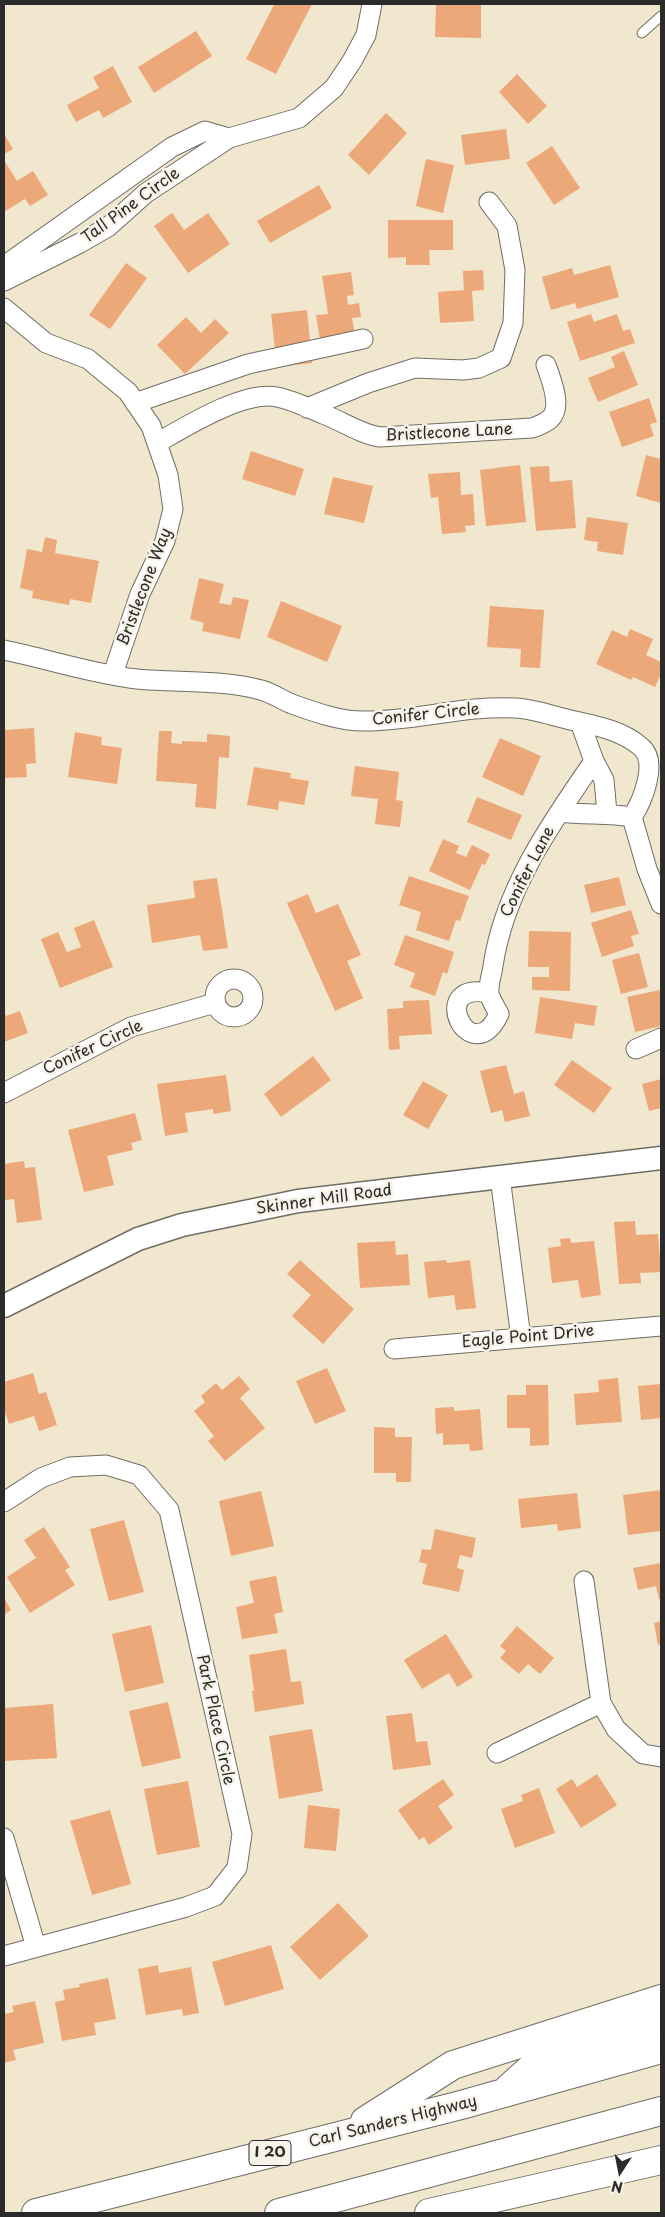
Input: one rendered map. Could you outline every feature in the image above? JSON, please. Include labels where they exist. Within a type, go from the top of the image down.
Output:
[{"type":"highway","points":[[346,2134],[453,2064],[661,1999]]},
{"type":"highway","points":[[504,2092],[548,2053],[661,2020]]},
{"type":"highway","name":"Carl Sanders Highway","points":[[36,2213],[346,2134],[661,2049]]},
{"type":"highway","points":[[279,2213],[661,2110]]},
{"type":"highway","points":[[429,2213],[661,2160]]},
{"type":"street","name":"Tall Pine Circle","points":[[4,281],[108,227],[146,193],[229,138],[299,118],[334,88],[366,35],[372,4]]},
{"type":"street","name":"Tall Pine Circle","points":[[4,266],[172,147],[205,131],[229,138]]},
{"type":"street","points":[[307,408],[368,383],[416,368],[463,370],[480,368],[501,358],[513,323],[515,270],[507,226],[489,202]]},
{"type":"street","name":"Bristlecone Way","points":[[4,308],[46,343],[88,360],[128,392],[151,426],[168,475],[173,509],[165,541],[140,594],[113,674]]},
{"type":"street","points":[[135,403],[248,364],[363,339]]},
{"type":"street","name":"Bristlecone Lane","points":[[157,443],[201,418],[247,399],[276,396],[370,436],[532,428],[550,418],[554,411],[554,394],[546,365]]},
{"type":"street","name":"Conifer Circle","points":[[4,650],[137,678],[234,684],[263,690],[292,704],[362,722],[387,721],[461,710],[517,708],[597,725],[627,737],[643,748],[648,764],[648,780],[644,795],[632,817]]},
{"type":"street","points":[[580,722],[594,761],[604,780],[607,813]]},
{"type":"street","name":"Conifer Lane","points":[[489,993],[495,951],[503,921],[535,852],[594,761]]},
{"type":"street","points":[[560,812],[590,815],[607,813],[632,817],[647,868],[661,904]]},
{"type":"street","name":"Conifer Circle","points":[[4,1094],[131,1027],[215,1003]]},
{"type":"street","points":[[636,1049],[661,1038]]},
{"type":"street","name":"Skinner Mill Road","points":[[4,1306],[138,1239],[182,1225],[298,1201],[661,1158]]},
{"type":"street","points":[[500,1177],[521,1338]]},
{"type":"street","name":"Eagle Point Drive","points":[[394,1350],[661,1326]]},
{"type":"street","name":"Park Place Circle","points":[[4,1502],[41,1478],[70,1466],[106,1465],[139,1476],[169,1510],[242,1834],[237,1868],[215,1896],[186,1907],[4,1956]]},
{"type":"street","points":[[584,1582],[601,1703],[616,1729],[643,1754],[661,1757]]},
{"type":"street","points":[[497,1753],[601,1703]]},
{"type":"street","points":[[4,1838],[36,1947]]},
{"type":"lane","points":[[642,33],[661,16]]},
{"type":"building","points":[[271,4],[312,4],[276,74],[246,59],[274,5]]},
{"type":"building","points":[[436,4],[481,4],[481,38],[435,37]]},
{"type":"building","points":[[196,31],[212,56],[154,93],[138,67]]},
{"type":"building","points":[[113,66],[132,102],[103,118],[99,110],[76,122],[67,105],[99,88],[93,77]]},
{"type":"building","points":[[517,74],[547,106],[528,124],[499,92]]},
{"type":"building","points":[[386,113],[407,133],[369,175],[348,155]]},
{"type":"building","points":[[506,129],[510,159],[465,165],[461,135]]},
{"type":"building","points":[[4,134],[13,149],[4,154]]},
{"type":"building","points":[[552,146],[580,188],[554,205],[526,163]]},
{"type":"building","points":[[426,159],[454,165],[443,213],[416,206]]},
{"type":"building","points":[[4,160],[17,181],[33,171],[48,195],[30,206],[25,199],[4,212]]},
{"type":"building","points":[[319,185],[332,208],[270,243],[257,221]]},
{"type":"building","points":[[172,213],[184,230],[208,213],[230,244],[188,273],[154,226]]},
{"type":"building","points":[[388,220],[453,220],[453,250],[429,250],[430,265],[406,265],[406,257],[388,258]]},
{"type":"building","points":[[126,263],[147,278],[110,329],[89,315]]},
{"type":"building","points":[[610,265],[619,297],[577,309],[575,303],[551,310],[542,277],[572,268],[574,275]]},
{"type":"building","points":[[483,270],[484,290],[472,291],[474,321],[440,323],[438,292],[464,290],[463,271]]},
{"type":"building","points":[[351,272],[354,295],[347,296],[348,305],[359,303],[361,317],[352,318],[356,341],[322,352],[316,315],[328,314],[322,276]]},
{"type":"building","points":[[307,310],[312,363],[277,367],[271,314]]},
{"type":"building","points":[[591,314],[594,322],[617,314],[623,331],[630,329],[635,343],[580,361],[567,322]]},
{"type":"building","points":[[186,317],[201,333],[215,319],[229,333],[185,374],[157,345]]},
{"type":"building","points":[[624,351],[638,385],[598,402],[588,378],[615,367],[611,357]]},
{"type":"building","points":[[649,398],[657,422],[650,424],[654,436],[622,447],[609,412]]},
{"type":"building","points":[[251,451],[304,469],[295,496],[242,479]]},
{"type":"building","points":[[646,455],[661,459],[661,503],[636,496]]},
{"type":"building","points":[[520,465],[526,522],[486,526],[480,470]]},
{"type":"building","points":[[549,466],[550,482],[572,480],[576,528],[536,531],[530,467]]},
{"type":"building","points":[[460,472],[461,495],[473,494],[475,525],[465,526],[466,532],[442,534],[438,497],[431,498],[428,474]]},
{"type":"building","points":[[333,477],[373,486],[364,523],[324,514]]},
{"type":"building","points":[[587,517],[628,523],[623,555],[597,551],[598,542],[584,540]]},
{"type":"building","points":[[45,537],[57,540],[55,553],[99,561],[91,603],[70,599],[69,605],[32,598],[33,591],[20,588],[27,549],[42,552]]},
{"type":"building","points":[[199,578],[224,584],[219,603],[231,605],[233,597],[249,600],[240,639],[202,631],[204,623],[190,619]]},
{"type":"building","points":[[281,601],[342,626],[327,662],[267,637]]},
{"type":"building","points":[[490,606],[544,610],[540,668],[520,667],[521,649],[487,647]]},
{"type":"building","points":[[630,629],[653,639],[646,655],[661,662],[661,674],[655,687],[633,677],[631,680],[596,664],[612,630],[627,637]]},
{"type":"building","points":[[34,728],[36,763],[26,764],[27,777],[4,778],[4,730]]},
{"type":"building","points":[[159,731],[172,731],[171,743],[182,744],[182,741],[207,742],[207,734],[230,736],[229,758],[219,757],[216,809],[195,807],[197,784],[156,781]]},
{"type":"building","points":[[75,732],[102,737],[101,745],[122,748],[117,784],[68,777]]},
{"type":"building","points":[[500,738],[541,756],[523,796],[482,777]]},
{"type":"building","points":[[355,766],[399,772],[396,800],[403,801],[400,827],[375,824],[378,799],[351,796]]},
{"type":"building","points":[[254,767],[291,773],[290,778],[309,781],[304,805],[279,801],[278,810],[247,805]]},
{"type":"building","points":[[477,797],[522,815],[511,840],[467,822]]},
{"type":"building","points":[[443,839],[459,846],[456,853],[466,857],[472,845],[490,854],[485,865],[482,864],[470,890],[429,871]]},
{"type":"building","points":[[409,876],[469,896],[460,921],[456,920],[449,941],[416,930],[421,912],[399,905]]},
{"type":"building","points":[[619,877],[626,905],[591,913],[584,885]]},
{"type":"building","points":[[217,878],[228,948],[203,951],[200,935],[152,943],[147,905],[195,898],[193,881]]},
{"type":"building","points":[[308,894],[316,913],[338,904],[361,955],[347,961],[363,998],[335,1011],[287,903]]},
{"type":"building","points":[[631,910],[639,934],[631,936],[634,946],[602,957],[591,923]]},
{"type":"building","points":[[94,920],[113,967],[60,988],[41,939],[58,932],[67,952],[81,947],[74,928]]},
{"type":"building","points":[[529,931],[571,932],[570,991],[532,990],[532,977],[549,977],[549,967],[528,967]]},
{"type":"building","points":[[405,935],[454,952],[447,974],[443,972],[435,996],[410,987],[415,973],[394,965]]},
{"type":"building","points":[[639,953],[648,987],[621,994],[612,960]]},
{"type":"building","points":[[660,990],[661,1026],[635,1032],[627,997]]},
{"type":"building","points":[[540,997],[597,1006],[594,1026],[575,1023],[572,1039],[535,1033]]},
{"type":"building","points":[[429,1000],[432,1034],[399,1036],[400,1049],[389,1050],[387,1009],[403,1008],[403,1001]]},
{"type":"building","points":[[4,1011],[6,1016],[20,1011],[28,1033],[4,1042]]},
{"type":"building","points":[[313,1056],[331,1080],[281,1117],[264,1094]]},
{"type":"building","points":[[572,1060],[612,1088],[594,1113],[554,1085]]},
{"type":"building","points":[[506,1065],[514,1094],[524,1091],[530,1116],[505,1122],[502,1110],[491,1113],[480,1071]]},
{"type":"building","points":[[226,1075],[231,1111],[213,1114],[213,1109],[185,1113],[188,1132],[165,1136],[157,1084]]},
{"type":"building","points":[[661,1079],[661,1108],[649,1111],[642,1084]]},
{"type":"building","points":[[423,1081],[448,1095],[428,1129],[403,1115]]},
{"type":"building","points":[[135,1113],[142,1140],[131,1143],[133,1150],[107,1156],[114,1185],[84,1192],[68,1130]]},
{"type":"building","points":[[24,1161],[25,1168],[35,1167],[42,1220],[17,1223],[14,1199],[4,1200],[4,1164]]},
{"type":"building","points":[[635,1221],[636,1235],[658,1234],[661,1272],[640,1273],[641,1283],[619,1284],[614,1222]]},
{"type":"building","points":[[570,1238],[571,1243],[594,1241],[601,1295],[581,1298],[578,1280],[552,1283],[548,1248],[561,1246],[560,1239]]},
{"type":"building","points":[[395,1241],[396,1255],[408,1254],[410,1285],[360,1288],[357,1243]]},
{"type":"building","points":[[300,1260],[354,1309],[323,1344],[292,1316],[311,1295],[287,1274]]},
{"type":"building","points":[[446,1260],[447,1263],[470,1260],[476,1308],[456,1310],[454,1295],[428,1298],[424,1262]]},
{"type":"building","points":[[327,1368],[346,1411],[315,1424],[296,1381]]},
{"type":"building","points":[[33,1373],[39,1394],[46,1392],[57,1425],[39,1431],[34,1416],[9,1424],[4,1412],[4,1382]]},
{"type":"building","points":[[239,1376],[250,1389],[240,1398],[265,1428],[225,1461],[208,1441],[214,1436],[194,1411],[205,1402],[201,1396],[216,1383],[222,1390]]},
{"type":"building","points":[[618,1378],[622,1422],[576,1425],[574,1394],[599,1392],[598,1380]]},
{"type":"building","points":[[661,1384],[661,1418],[641,1420],[638,1386]]},
{"type":"building","points":[[526,1385],[548,1385],[549,1445],[530,1446],[530,1428],[507,1428],[507,1395],[526,1395]]},
{"type":"building","points":[[454,1407],[454,1411],[480,1409],[483,1450],[470,1451],[469,1444],[443,1445],[443,1433],[436,1434],[435,1408]]},
{"type":"building","points":[[374,1427],[395,1428],[395,1437],[412,1437],[411,1482],[396,1482],[396,1473],[374,1473]]},
{"type":"building","points":[[661,1490],[661,1531],[628,1535],[623,1495]]},
{"type":"building","points":[[261,1491],[274,1546],[231,1556],[219,1501]]},
{"type":"building","points":[[577,1493],[581,1528],[558,1531],[557,1524],[521,1528],[518,1499]]},
{"type":"building","points":[[124,1520],[144,1592],[109,1601],[90,1529]]},
{"type":"building","points":[[44,1527],[70,1567],[65,1570],[75,1585],[30,1613],[7,1577],[36,1558],[24,1540]]},
{"type":"building","points":[[435,1529],[476,1538],[472,1558],[460,1555],[457,1568],[464,1570],[459,1592],[422,1584],[427,1564],[419,1562],[422,1549],[431,1550]]},
{"type":"building","points":[[661,1563],[661,1599],[659,1599],[656,1586],[638,1590],[633,1568]]},
{"type":"building","points":[[276,1576],[283,1612],[274,1614],[278,1633],[242,1639],[236,1607],[254,1603],[249,1581]]},
{"type":"building","points":[[4,1598],[11,1610],[4,1615]]},
{"type":"building","points":[[661,1621],[661,1644],[658,1645],[654,1623]]},
{"type":"building","points":[[151,1625],[164,1683],[125,1692],[112,1634]]},
{"type":"building","points":[[517,1626],[554,1658],[540,1674],[528,1664],[519,1674],[500,1658],[506,1651],[500,1646]]},
{"type":"building","points":[[446,1634],[473,1677],[457,1687],[449,1673],[422,1689],[404,1660]]},
{"type":"building","points":[[286,1649],[291,1682],[301,1681],[304,1704],[255,1712],[249,1655]]},
{"type":"building","points":[[168,1702],[181,1758],[142,1767],[129,1711]]},
{"type":"building","points":[[53,1704],[57,1758],[4,1761],[4,1708]]},
{"type":"building","points":[[412,1713],[416,1742],[427,1741],[431,1765],[393,1770],[386,1716]]},
{"type":"building","points":[[312,1729],[323,1791],[279,1799],[269,1736]]},
{"type":"building","points":[[597,1774],[617,1805],[581,1828],[556,1789],[572,1779],[577,1787]]},
{"type":"building","points":[[443,1779],[454,1795],[438,1806],[453,1828],[429,1845],[424,1837],[419,1840],[398,1810]]},
{"type":"building","points":[[188,1781],[200,1847],[157,1855],[144,1789]]},
{"type":"building","points":[[539,1788],[555,1833],[515,1848],[501,1809],[523,1801],[521,1795]]},
{"type":"building","points":[[308,1805],[340,1809],[336,1851],[304,1848]]},
{"type":"building","points":[[110,1810],[131,1884],[92,1895],[70,1821]]},
{"type":"building","points":[[338,1903],[369,1936],[320,1980],[290,1947]]},
{"type":"building","points":[[271,1945],[284,1989],[225,2006],[212,1962]]},
{"type":"building","points":[[158,1965],[159,1973],[191,1967],[199,2013],[183,2016],[182,2009],[146,2015],[138,1969]]},
{"type":"building","points":[[108,1978],[116,2019],[94,2023],[96,2035],[62,2041],[55,2002],[65,2000],[63,1990],[80,1987],[79,1984]]},
{"type":"building","points":[[35,2001],[44,2043],[13,2050],[16,2060],[4,2063],[4,2014],[14,2012],[12,2006]]}]
